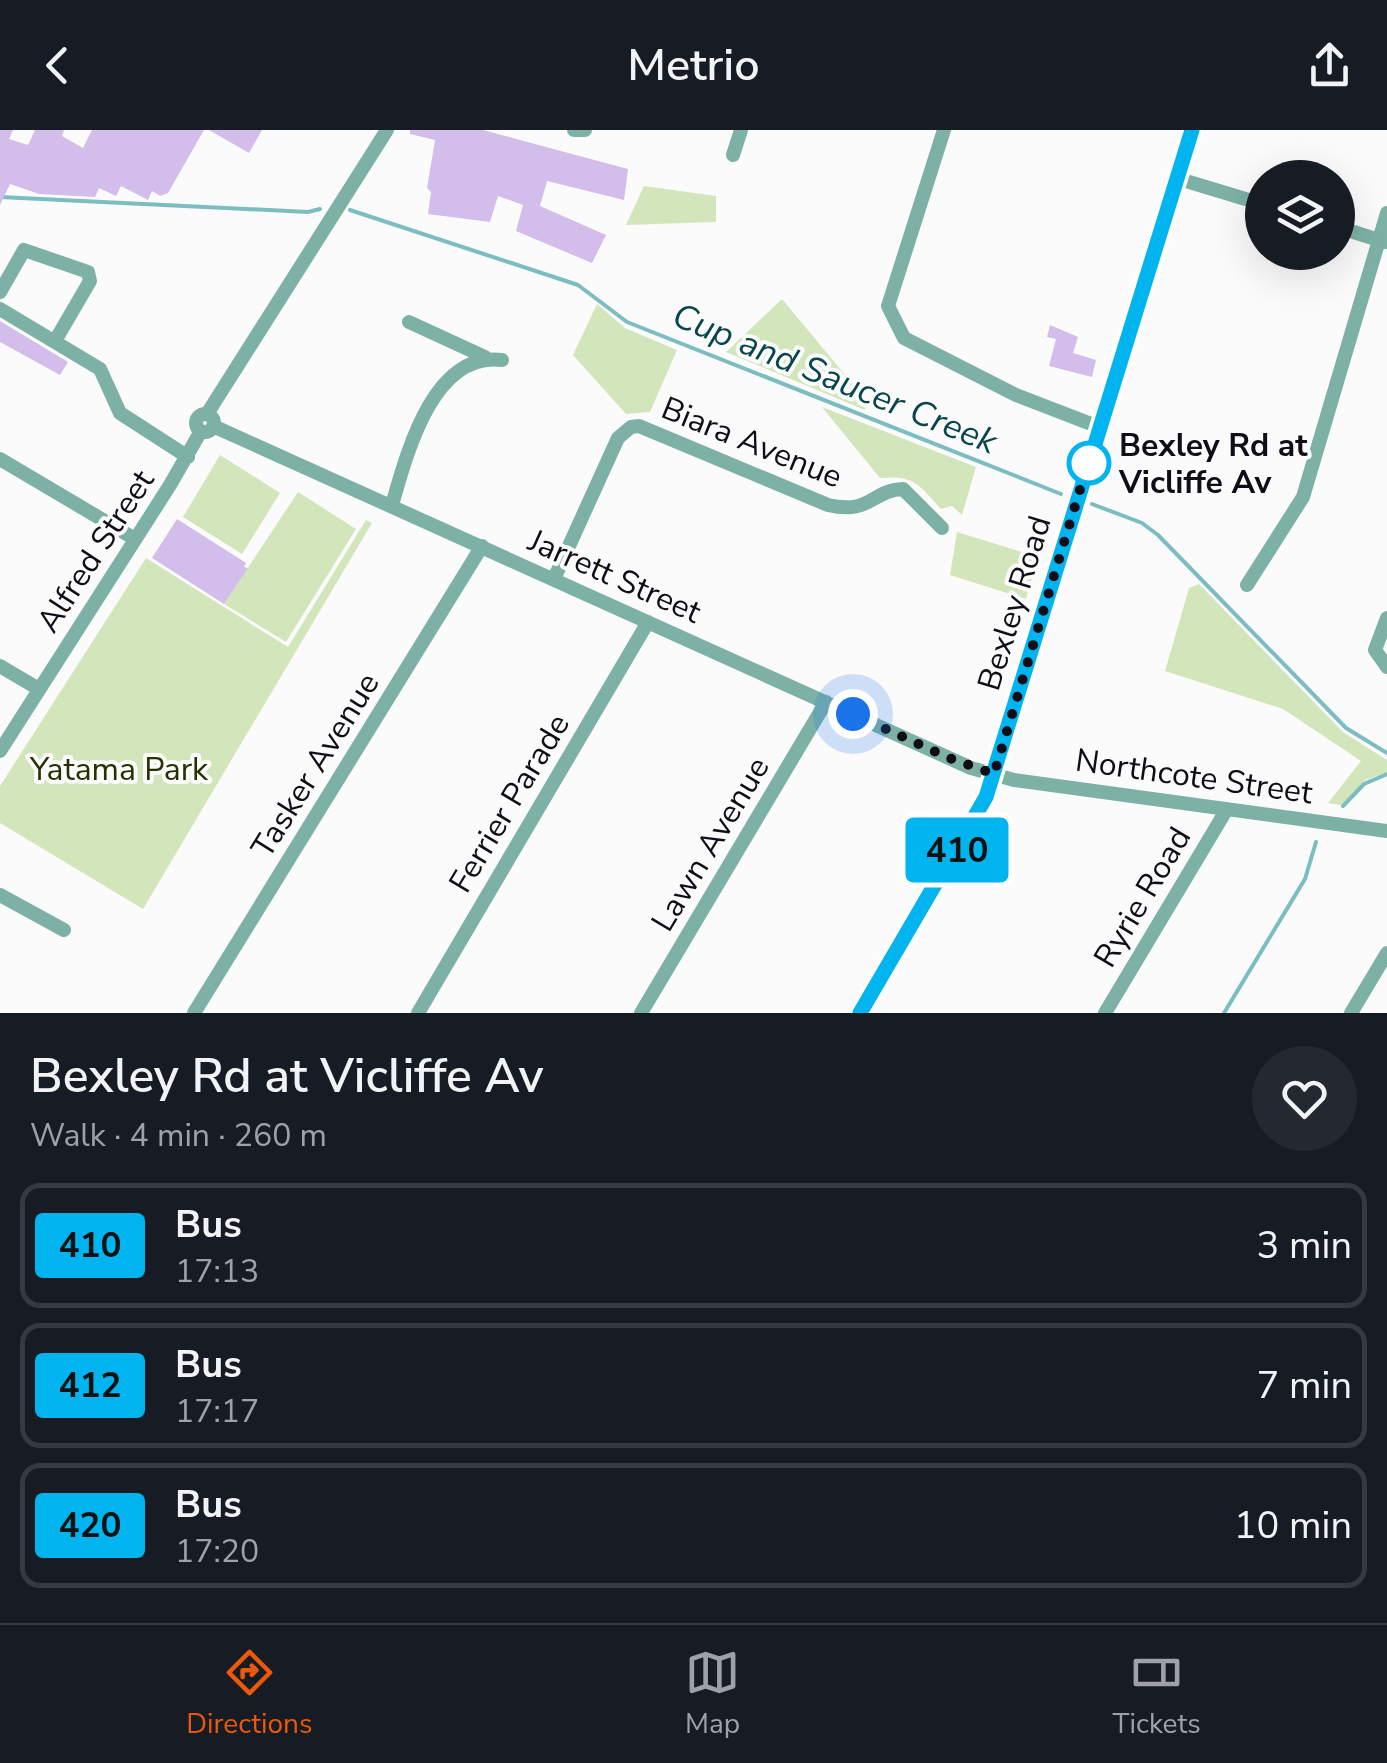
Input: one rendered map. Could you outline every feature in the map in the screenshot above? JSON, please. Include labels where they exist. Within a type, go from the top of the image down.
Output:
[{"type":"main road","name":"Bexley Road","points":[[860,1013],[973,822],[994,774],[1192,130]]},
{"type":"street","name":"Alfred Street","points":[[0,750],[188,457],[387,130]]},
{"type":"street","points":[[574,130],[585,130]]},
{"type":"street","points":[[734,155],[741,130]]},
{"type":"street","points":[[944,130],[888,306],[904,338],[1016,395],[1099,427]]},
{"type":"street","points":[[1176,178],[1245,199]]},
{"type":"street","points":[[1247,585],[1304,497],[1383,241],[1387,213]]},
{"type":"street","points":[[1355,232],[1383,241]]},
{"type":"street","points":[[0,292],[24,250],[88,272],[90,281],[55,340]]},
{"type":"street","points":[[0,308],[100,369],[120,413],[188,457]]},
{"type":"street","points":[[409,322],[486,358],[502,360]]},
{"type":"street","points":[[392,505],[404,464],[430,403],[452,374],[468,362],[486,358]]},
{"type":"street","name":"Jarrett Street","points":[[207,424],[949,758],[994,774]]},
{"type":"street","name":"Biara Avenue","points":[[554,579],[618,438],[631,427],[639,426],[846,510],[866,506],[894,489],[904,488],[942,528]]},
{"type":"street","points":[[0,460],[136,539]]},
{"type":"street","name":"Tasker Avenue","points":[[194,1013],[482,546]]},
{"type":"street","points":[[1387,618],[1375,650],[1387,667]]},
{"type":"street","name":"Ferrier Parade","points":[[418,1013],[648,622]]},
{"type":"street","points":[[0,666],[39,689]]},
{"type":"street","name":"Lawn Avenue","points":[[641,1013],[826,702]]},
{"type":"street","name":"Northcote Street","points":[[994,774],[1387,831]]},
{"type":"street","name":"Ryrie Road","points":[[1104,1013],[1226,808]]},
{"type":"street","points":[[0,895],[64,930]]},
{"type":"street","points":[[1351,1013],[1387,952]]},
{"type":"green space","points":[[644,186],[716,196],[716,222],[626,225]]},
{"type":"green space","points":[[782,299],[866,400],[865,410],[726,352]]},
{"type":"green space","points":[[597,304],[625,328],[677,350],[650,412],[626,414],[573,355]]},
{"type":"green space","points":[[822,407],[976,467],[962,515],[952,506],[941,509],[909,480],[880,478]]},
{"type":"green space","points":[[220,455],[280,493],[242,554],[183,517]]},
{"type":"green space","points":[[298,492],[356,529],[286,642],[224,604]]},
{"type":"green space","name":"Yatama Park","points":[[366,520],[372,523],[143,909],[0,823],[0,786],[146,558],[288,647]]},
{"type":"green space","points":[[957,532],[1038,557],[1026,599],[950,575]]},
{"type":"green space","points":[[1199,584],[1343,732],[1387,760],[1387,772],[1366,780],[1341,805],[1328,803],[1361,761],[1283,709],[1165,671],[1189,588]]},
{"type":"building","points":[[0,130],[13,130],[9,139],[28,145],[35,130],[64,130],[62,136],[83,148],[92,130],[204,130],[168,193],[160,196],[152,191],[148,200],[121,186],[116,196],[99,188],[95,197],[39,194],[10,184],[0,205]]},
{"type":"building","points":[[209,130],[262,130],[249,153]]},
{"type":"building","points":[[410,130],[483,130],[628,169],[624,200],[547,181],[540,206],[606,235],[592,263],[516,231],[523,205],[498,196],[490,222],[428,214],[431,192],[427,188],[435,140],[410,134]]},
{"type":"building","points":[[0,321],[68,362],[60,375],[0,342]]},
{"type":"building","points":[[1050,325],[1078,337],[1073,353],[1096,360],[1092,377],[1049,366],[1056,339],[1047,337]]},
{"type":"building","points":[[177,519],[246,563],[244,567],[248,568],[224,604],[152,558]]},
{"type":"waterway","points":[[0,197],[308,212],[320,209]]},
{"type":"waterway","name":"Cup and Saucer Creek","points":[[350,210],[578,285],[627,322],[1061,494]]},
{"type":"waterway","points":[[1092,504],[1142,523],[1158,535],[1346,728],[1387,753]]},
{"type":"waterway","points":[[1343,806],[1364,784],[1387,774]]},
{"type":"waterway","points":[[1224,1013],[1305,879],[1316,842]]},
{"type":"bus line","name":"410","points":[[860,1013],[986,797],[1192,130]]},
{"type":"place","name":"Bexley Rd at Vicliffe Av","points":[[1089,463]]},
{"type":"route","points":[[853,714],[971,768],[994,774],[1089,463]]}]
